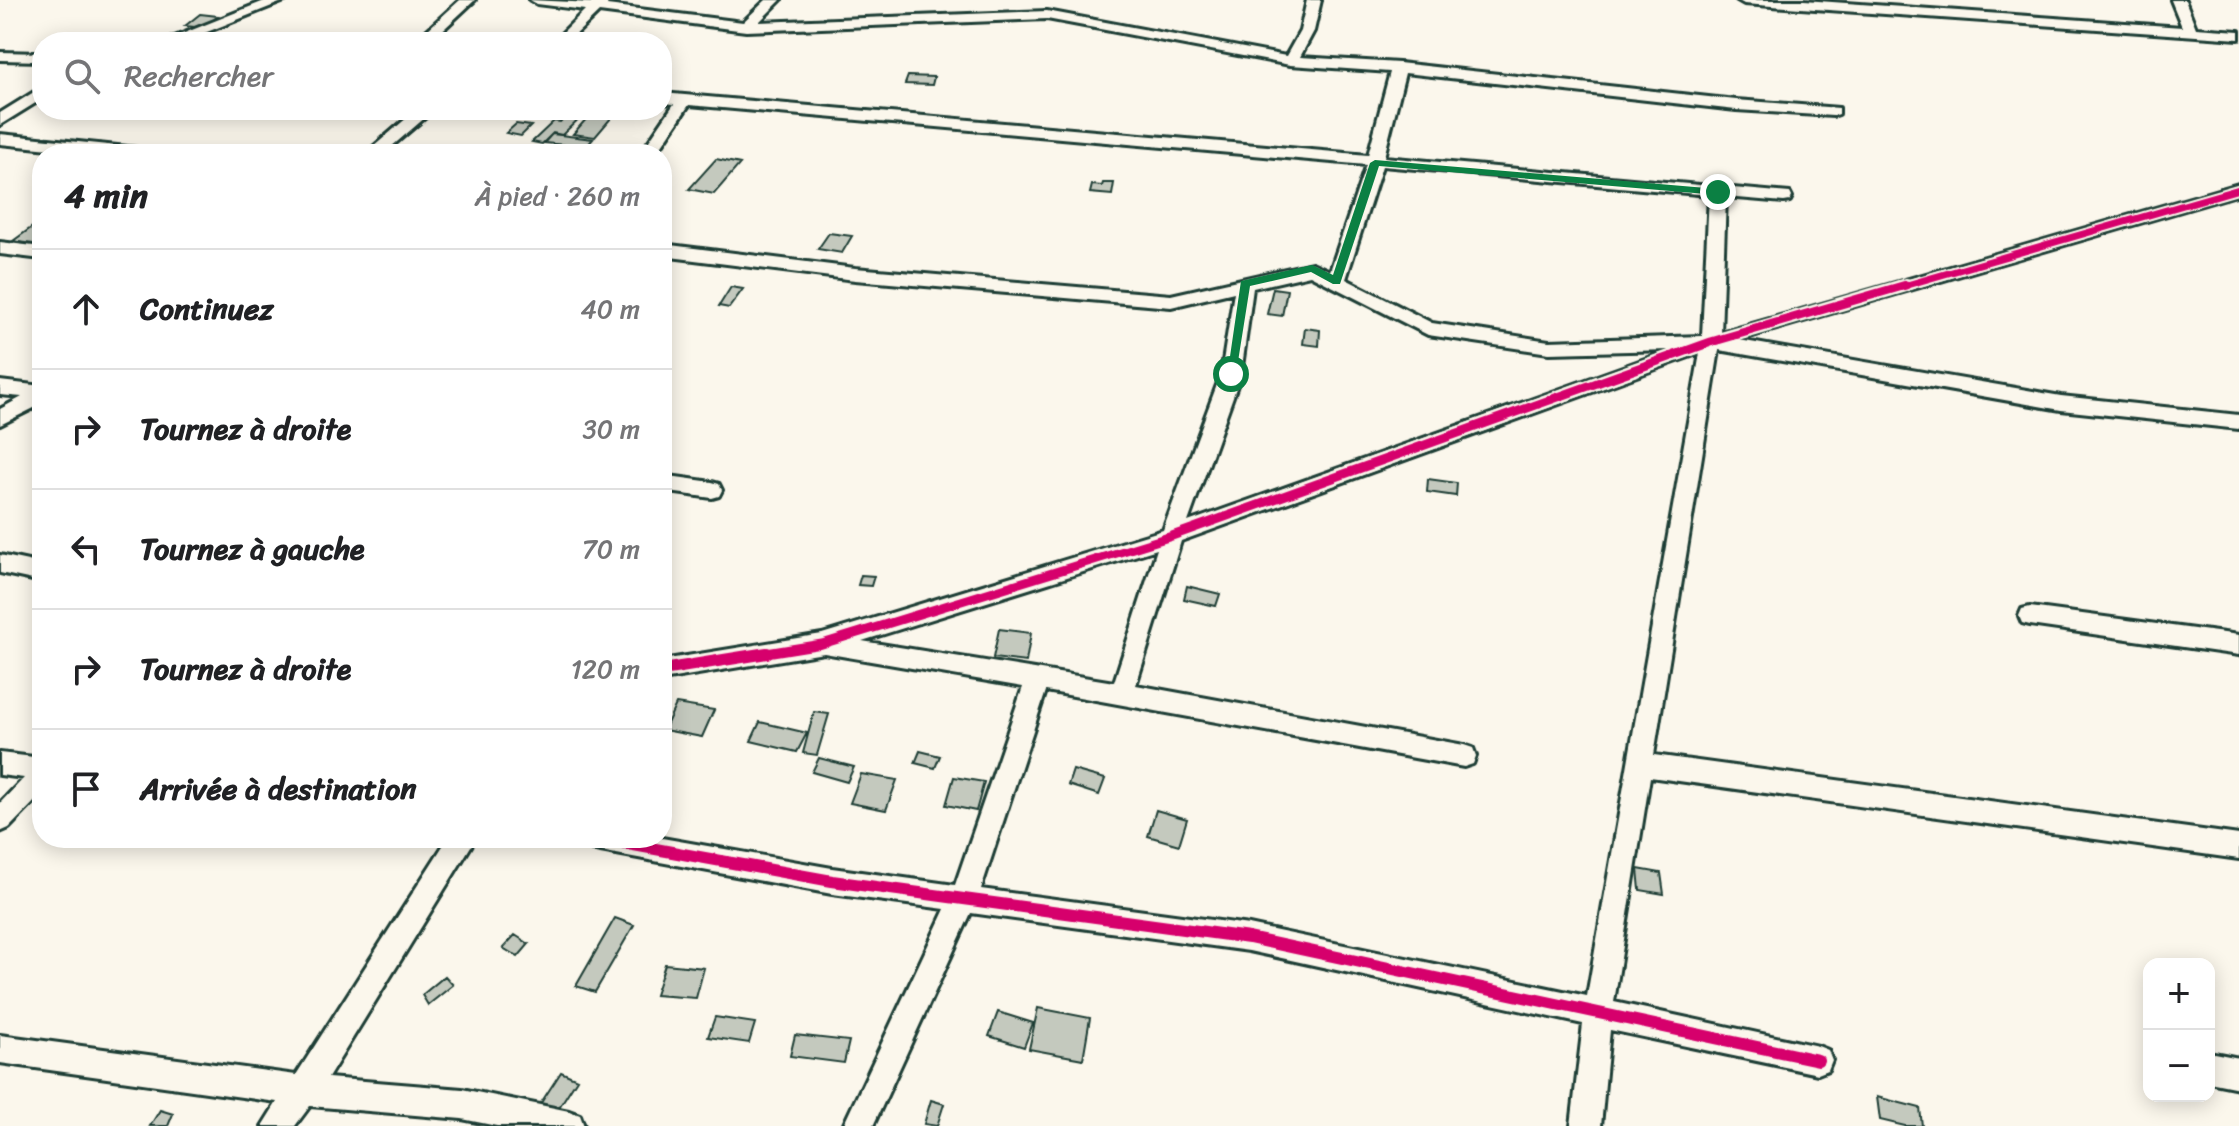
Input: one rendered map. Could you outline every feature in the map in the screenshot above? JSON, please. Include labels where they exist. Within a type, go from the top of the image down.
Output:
[{"type":"street","points":[[195,32],[280,0]]},
{"type":"street","points":[[432,32],[468,0]]},
{"type":"street","points":[[537,0],[600,3],[746,27],[1047,15],[1290,61],[1399,68],[1736,105],[1833,111]]},
{"type":"street","points":[[746,27],[774,0]]},
{"type":"street","points":[[1290,61],[1307,31],[1314,0]]},
{"type":"street","points":[[1744,0],[2239,35]]},
{"type":"street","points":[[2178,0],[2191,32]]},
{"type":"street","points":[[570,32],[600,3]]},
{"type":"street","points":[[0,56],[32,57]]},
{"type":"street","points":[[1336,281],[1375,163],[1399,68]]},
{"type":"street","points":[[672,98],[1784,197]]},
{"type":"street","points":[[0,120],[32,99]]},
{"type":"street","points":[[672,118],[685,99]]},
{"type":"street","points":[[385,144],[414,120]]},
{"type":"street","points":[[655,144],[671,120]]},
{"type":"street","points":[[0,139],[49,144]]},
{"type":"street","points":[[672,668],[822,644],[1172,536],[1711,342],[2239,189]]},
{"type":"street","points":[[1586,1126],[1598,1012],[1711,342],[1718,192]]},
{"type":"street","points":[[0,248],[32,252]]},
{"type":"street","points":[[672,251],[855,274],[1171,301],[1312,269],[1428,329],[1549,347],[1711,342],[2061,403],[2239,422]]},
{"type":"street","points":[[1122,693],[1172,536],[1231,374],[1245,283]]},
{"type":"street","points":[[0,388],[32,393]]},
{"type":"street","points":[[0,418],[32,400]]},
{"type":"street","points":[[672,484],[712,490]]},
{"type":"street","points":[[0,564],[32,571]]},
{"type":"street","points":[[2030,616],[2239,645]]},
{"type":"street","points":[[822,644],[1122,693],[1464,756]]},
{"type":"street","points":[[858,1126],[964,899],[1038,679]]},
{"type":"street","points":[[0,764],[32,768]]},
{"type":"street","points":[[1638,764],[2239,847]]},
{"type":"street","points":[[0,820],[32,787]]},
{"type":"street","points":[[277,1126],[303,1091],[457,848]]},
{"type":"street","points":[[650,848],[832,881],[1249,938],[1818,1060]]},
{"type":"street","points":[[0,1049],[303,1091],[462,1104],[569,1126]]},
{"type":"street","points":[[2215,1068],[2239,1073]]},
{"type":"building","points":[[200,14],[218,16],[204,28],[185,26]]},
{"type":"building","points":[[908,76],[934,77],[932,85],[905,84]]},
{"type":"building","points":[[578,120],[562,135],[553,133],[542,144],[532,142],[554,121]]},
{"type":"building","points":[[585,120],[609,120],[595,137],[573,134]]},
{"type":"building","points":[[516,124],[531,126],[521,136],[506,133]]},
{"type":"building","points":[[552,134],[593,139],[589,144],[544,143]]},
{"type":"building","points":[[716,159],[740,164],[714,194],[689,189]]},
{"type":"building","points":[[1103,183],[1114,183],[1112,195],[1090,193],[1092,185],[1102,186]]},
{"type":"building","points":[[32,227],[32,245],[13,241]]},
{"type":"building","points":[[829,233],[852,236],[842,253],[818,249]]},
{"type":"building","points":[[731,287],[743,289],[729,308],[719,306]]},
{"type":"building","points":[[1273,288],[1287,290],[1282,316],[1267,314]]},
{"type":"building","points":[[1305,328],[1320,330],[1319,346],[1303,344]]},
{"type":"building","points":[[1428,479],[1457,483],[1456,496],[1427,492]]},
{"type":"building","points":[[861,575],[874,576],[871,586],[858,585]]},
{"type":"building","points":[[1187,586],[1220,594],[1216,606],[1184,599]]},
{"type":"building","points":[[999,629],[1031,633],[1026,662],[993,658]]},
{"type":"building","points":[[676,704],[714,710],[702,737],[672,731],[672,713]]},
{"type":"building","points":[[814,712],[829,714],[817,755],[803,753]]},
{"type":"building","points":[[760,722],[807,733],[797,752],[751,741]]},
{"type":"building","points":[[920,751],[940,756],[935,768],[915,763]]},
{"type":"building","points":[[819,758],[854,767],[847,782],[812,772]]},
{"type":"building","points":[[1073,770],[1105,779],[1099,795],[1068,785]]},
{"type":"building","points":[[861,774],[897,780],[886,810],[850,803]]},
{"type":"building","points":[[954,777],[984,782],[976,811],[946,805]]},
{"type":"building","points":[[1156,810],[1187,819],[1179,845],[1148,836]]},
{"type":"building","points":[[1638,869],[1661,873],[1664,894],[1640,890]]},
{"type":"building","points":[[615,918],[634,925],[595,992],[576,986]]},
{"type":"building","points":[[515,935],[529,944],[518,957],[503,948]]},
{"type":"building","points":[[665,964],[704,968],[696,998],[655,995]]},
{"type":"building","points":[[445,976],[453,985],[428,1005],[422,995]]},
{"type":"building","points":[[1038,1008],[1090,1018],[1083,1059],[1029,1049]]},
{"type":"building","points":[[998,1012],[1033,1023],[1024,1047],[989,1036]]},
{"type":"building","points":[[715,1017],[755,1023],[749,1043],[708,1037]]},
{"type":"building","points":[[795,1035],[849,1041],[844,1063],[790,1056]]},
{"type":"building","points":[[561,1072],[577,1079],[551,1120],[535,1112]]},
{"type":"building","points":[[1877,1097],[1920,1108],[1922,1126],[1905,1126],[1880,1120]]},
{"type":"building","points":[[931,1100],[944,1104],[937,1126],[924,1124]]},
{"type":"building","points":[[160,1110],[173,1114],[168,1126],[150,1126]]},
{"type":"cycle path","points":[[672,668],[822,644],[1172,536],[1711,342],[2239,189]]},
{"type":"cycle path","points":[[650,848],[832,881],[1249,938],[1818,1060]]},
{"type":"route","points":[[1231,374],[1245,283],[1312,269],[1336,281],[1375,163],[1718,192]]}]
